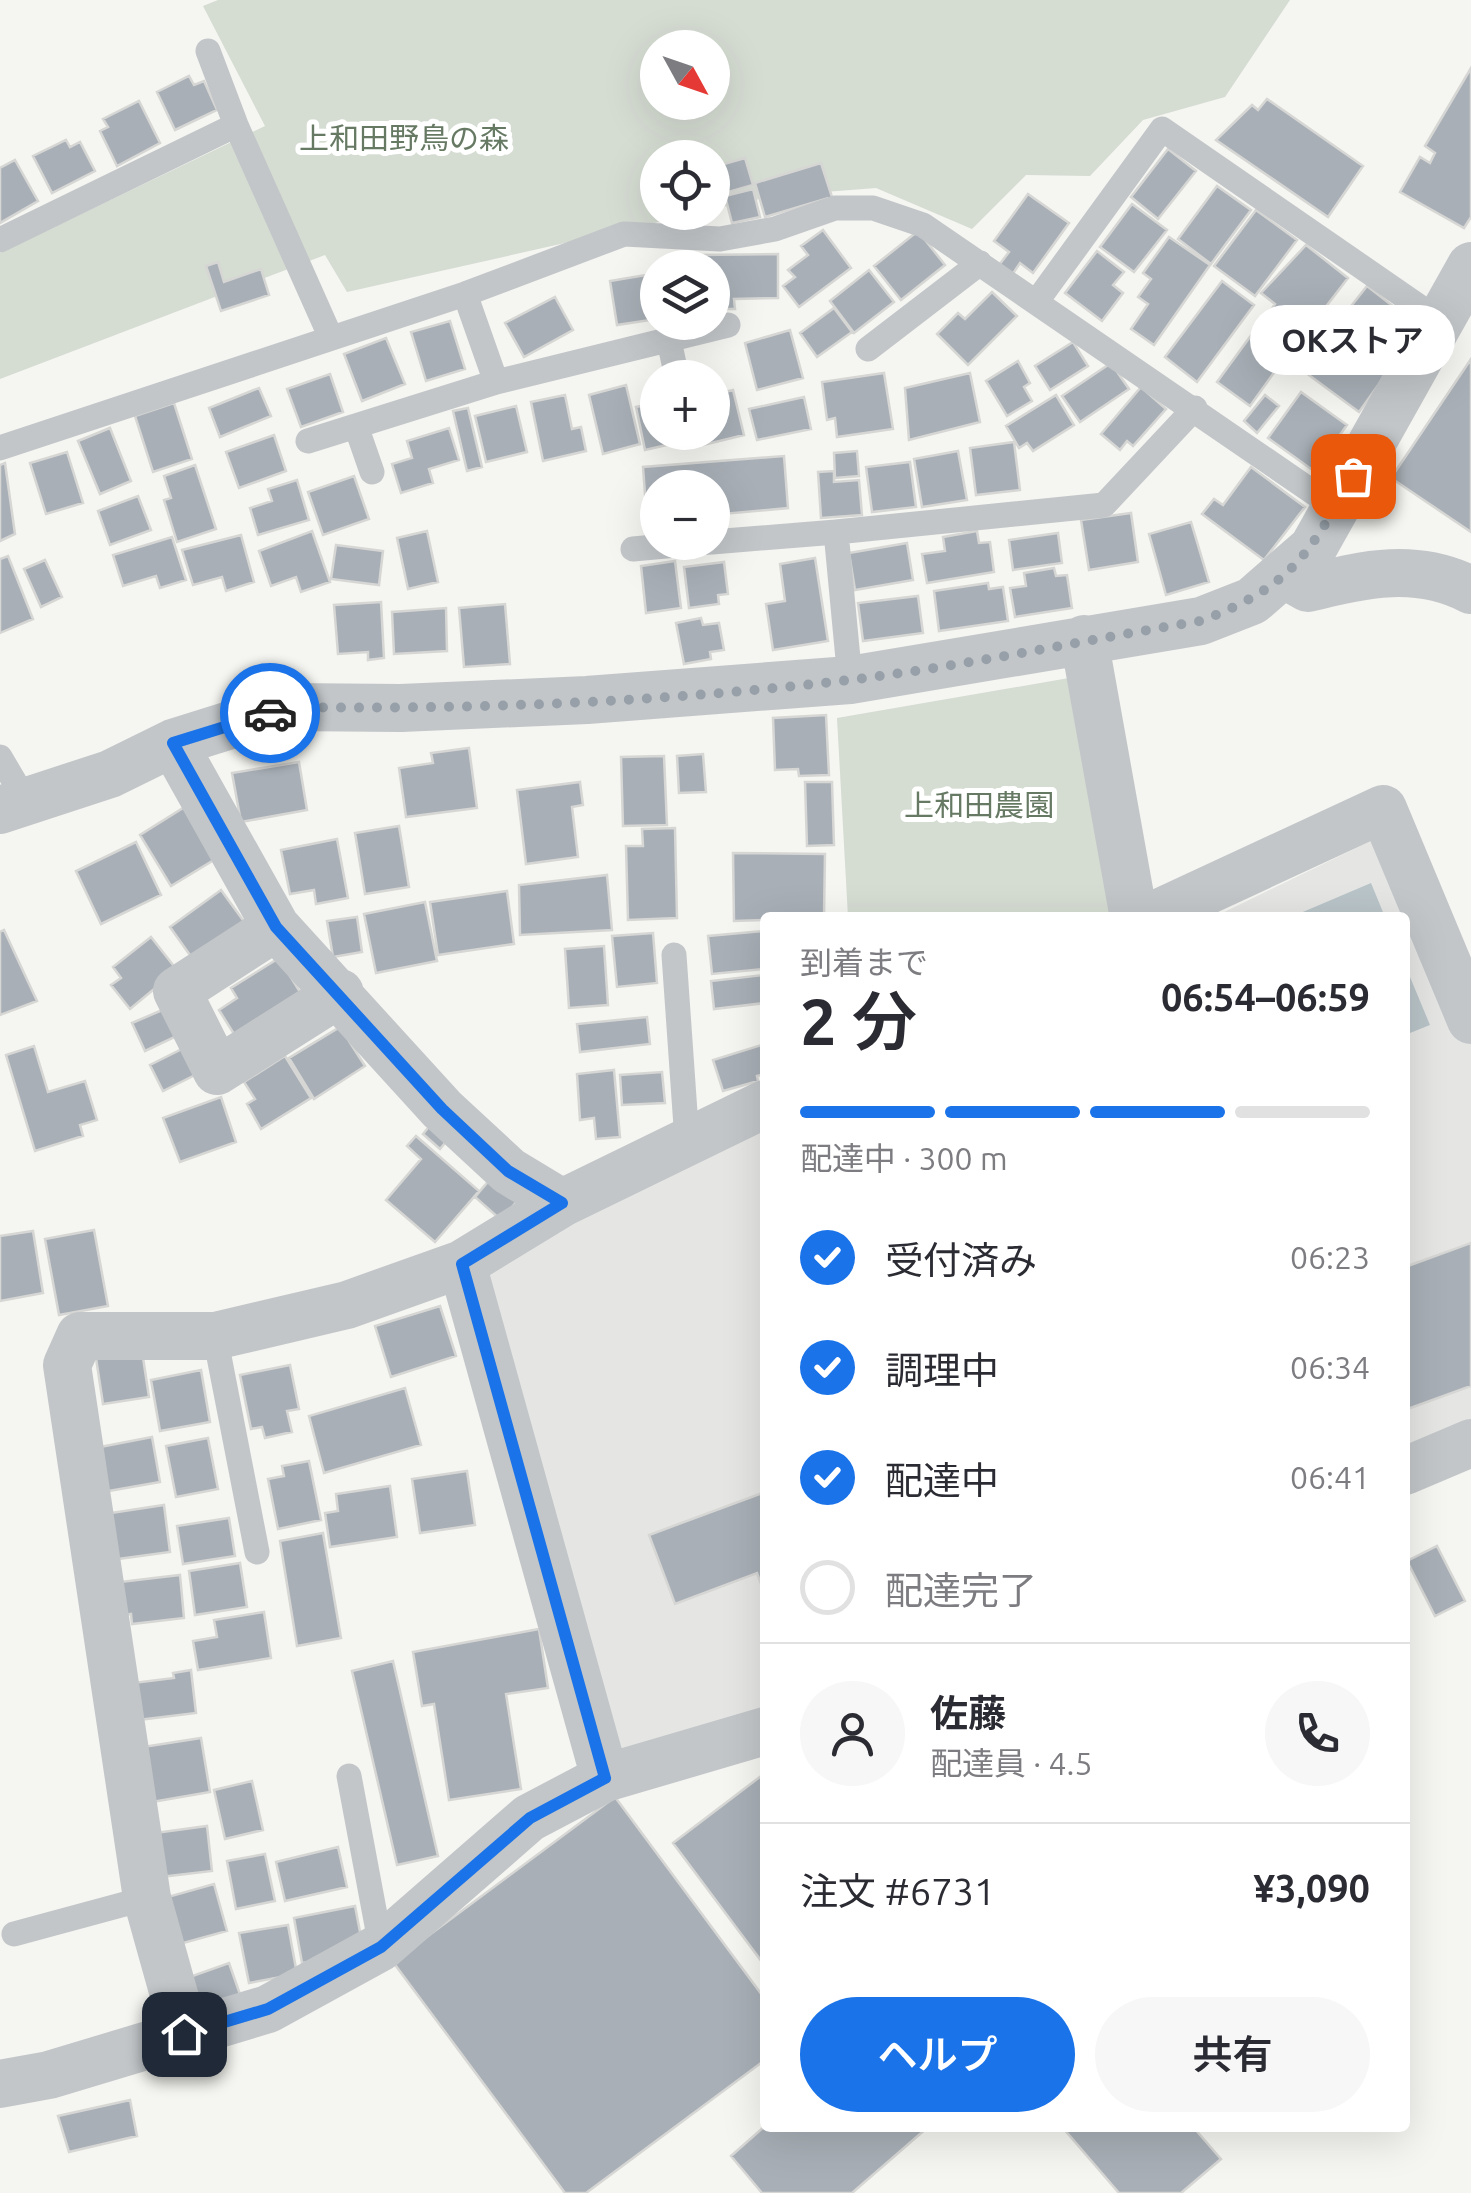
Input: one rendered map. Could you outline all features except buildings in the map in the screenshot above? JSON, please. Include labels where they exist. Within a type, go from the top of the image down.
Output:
[{"type":"street","points":[[14,806],[110,774],[173,743],[288,707],[400,708],[587,700],[850,680],[1201,621],[1252,601],[1313,548],[1471,266]]},
{"type":"street","points":[[1285,575],[1308,588],[1382,570],[1442,576],[1471,590]]},
{"type":"street","points":[[1084,640],[1133,912]]},
{"type":"street","points":[[173,743],[276,927],[442,1109],[508,1171],[562,1203]]},
{"type":"street","points":[[1161,912],[1382,809],[1471,1020]]},
{"type":"street","points":[[276,927],[177,991],[217,1071],[340,993]]},
{"type":"street","points":[[184,2034],[147,1898],[68,1365],[80,1336],[215,1336],[347,1305],[462,1264],[562,1203],[760,1106]]},
{"type":"street","points":[[462,1264],[605,1778]]},
{"type":"street","points":[[1410,1469],[1471,1442]]},
{"type":"street","points":[[0,2084],[268,2009],[381,1947],[530,1818],[605,1778],[760,1733]]},
{"type":"lane","points":[[208,52],[236,125],[331,338]]},
{"type":"lane","points":[[0,240],[236,125]]},
{"type":"lane","points":[[1037,300],[1162,130],[1440,321]]},
{"type":"lane","points":[[0,448],[466,294],[624,234],[720,239],[774,229],[836,208],[873,208],[923,225],[1336,508]]},
{"type":"lane","points":[[868,349],[980,263]]},
{"type":"lane","points":[[466,294],[496,382]]},
{"type":"lane","points":[[308,442],[496,382],[669,340],[673,360]]},
{"type":"lane","points":[[730,540],[1104,505],[1195,408]]},
{"type":"lane","points":[[356,426],[372,472]]},
{"type":"lane","points":[[836,532],[850,680]]},
{"type":"lane","points":[[633,549],[640,548]]},
{"type":"lane","points":[[0,757],[14,806]]},
{"type":"lane","points":[[674,955],[687,1142]]},
{"type":"lane","points":[[215,1336],[257,1552]]},
{"type":"lane","points":[[349,1776],[381,1947]]},
{"type":"lane","points":[[14,1934],[147,1898]]},
{"type":"shaded area","points":[[1385,834],[1471,1035],[1471,1425],[1410,1456],[1410,912],[1224,912]]},
{"type":"shaded area","points":[[1371,883],[1383,912],[1303,912]]},
{"type":"shaded area","points":[[1410,977],[1430,1025],[1410,1033]]},
{"type":"shaded area","points":[[760,1130],[760,1727],[607,1773],[467,1269]]},
{"type":"green space","name":"上和田野鳥の森","points":[[218,0],[1290,0],[1225,97],[1143,120],[1090,176],[1026,175],[972,229],[876,188],[773,196],[730,205],[730,140],[640,140],[640,226],[347,292],[325,255],[0,379],[0,253],[265,126],[203,6]]},
{"type":"green space","name":"上和田農園","points":[[1069,678],[1110,912],[848,912],[837,718]]},
{"type":"way so far","points":[[270,713],[288,707],[400,708],[587,700],[850,680],[1201,621],[1252,601],[1285,575],[1313,548],[1353,476]]},
{"type":"place","name":"OKストア","points":[[1353,476]]},
{"type":"route","points":[[184,2034],[268,2009],[381,1947],[530,1818],[605,1778],[462,1264],[562,1203],[508,1171],[442,1109],[276,927],[173,743],[270,713]]}]
